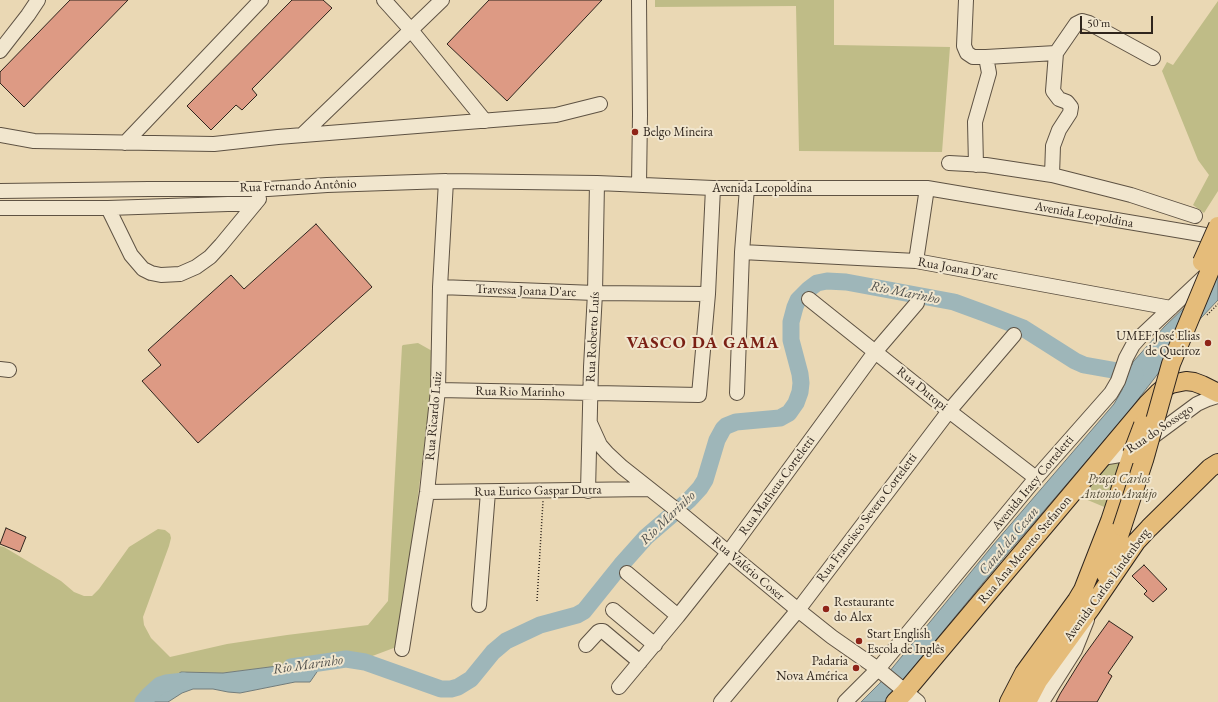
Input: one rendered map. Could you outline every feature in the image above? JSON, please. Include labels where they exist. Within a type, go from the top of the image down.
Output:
[{"type":"main road","points":[[1084,604],[1101,590],[1132,454],[1150,408],[1187,297],[1218,226]]},
{"type":"main road","points":[[1116,524],[1144,460],[1171,364],[1218,251]]},
{"type":"main road","name":"Rua Ana Merotto Stefanon","points":[[905,696],[1148,403],[1164,388],[1179,382],[1194,382],[1215,392]]},
{"type":"main road","name":"Avenida Carlos Lindenberg","points":[[1009,702],[1024,673],[1122,562],[1144,532],[1215,463]]},
{"type":"main road","name":"Avenida Carlos Lindenberg","points":[[1027,702],[1084,604]]},
{"type":"street","points":[[0,51],[38,0]]},
{"type":"street","points":[[125,143],[261,0]]},
{"type":"street","points":[[384,0],[411,30],[485,120]]},
{"type":"street","points":[[302,135],[442,0]]},
{"type":"street","points":[[639,0],[639,185]]},
{"type":"street","points":[[966,0],[964,46],[967,53],[973,56],[986,57],[1056,53]]},
{"type":"street","points":[[1052,175],[1053,146],[1059,130],[1070,113],[1071,107],[1067,102],[1059,98],[1053,91],[1056,53],[1076,24],[1082,21],[1089,23],[1153,58]]},
{"type":"street","points":[[976,165],[975,122],[989,73],[986,57]]},
{"type":"street","points":[[0,135],[34,141],[214,144],[302,135],[556,115],[600,104]]},
{"type":"street","points":[[949,163],[1052,175],[1131,195],[1195,216]]},
{"type":"street","name":"Rua Fernando Antônio","points":[[0,191],[268,189],[326,185],[446,181],[597,183]]},
{"type":"street","name":"Rua Ricardo Luiz","points":[[402,649],[427,492],[438,390],[440,288],[446,181]]},
{"type":"street","name":"Avenida Leopoldina","points":[[597,183],[713,188],[927,188],[1218,237]]},
{"type":"street","name":"Rua Roberto Luís","points":[[588,491],[591,352],[596,293],[597,183]]},
{"type":"street","points":[[708,294],[713,188]]},
{"type":"street","points":[[737,393],[742,252],[747,188]]},
{"type":"street","points":[[916,261],[927,188]]},
{"type":"street","points":[[108,208],[125,244],[136,262],[143,269],[151,273],[180,274],[196,267],[210,257],[268,189]]},
{"type":"street","points":[[0,208],[108,208],[255,204]]},
{"type":"street","name":"Rua Joana D'arc","points":[[742,252],[916,261],[1171,308]]},
{"type":"street","name":"Avenida Iracy Corteletti","points":[[845,702],[882,672],[1036,478],[1111,393],[1121,374],[1129,351],[1140,336],[1218,265]]},
{"type":"street","name":"Travessa Joana D'arc","points":[[440,288],[596,293],[708,294]]},
{"type":"street","name":"Rua Rio Marinho","points":[[438,390],[699,395],[708,294]]},
{"type":"street","name":"Rua Dutopi","points":[[809,299],[949,411],[1036,478]]},
{"type":"street","name":"Rua Matheus Corteletti","points":[[619,687],[728,553],[876,352],[918,303]]},
{"type":"street","name":"Rua Francisco Severo Corteletti","points":[[721,702],[798,610],[949,411],[1014,335]]},
{"type":"street","name":"Rua do Sossego","points":[[1102,458],[1129,452],[1159,433],[1197,404],[1208,399],[1215,392]]},
{"type":"street","name":"Rua Valério Coser","points":[[590,423],[600,445],[607,453],[798,610],[832,637],[882,672],[905,696]]},
{"type":"street","name":"Rua Eurico Gaspar Dutra","points":[[427,492],[650,489]]},
{"type":"street","points":[[479,605],[488,492]]},
{"type":"street","points":[[627,573],[678,616]]},
{"type":"street","points":[[1042,702],[1075,650],[1084,604]]},
{"type":"street","points":[[612,610],[655,644]]},
{"type":"street","points":[[586,645],[598,632],[603,631],[640,662]]},
{"type":"path","points":[[1209,313],[1218,306]]},
{"type":"path","points":[[537,601],[544,491]]},
{"type":"green space","points":[[655,0],[834,0],[834,45],[950,47],[942,152],[799,151],[796,6],[655,7]]},
{"type":"green space","points":[[1218,1],[1218,191],[1204,213],[1193,205],[1209,175],[1198,160],[1162,71],[1167,62],[1173,65]]},
{"type":"green space","points":[[418,343],[434,352],[435,361],[399,646],[359,661],[293,664],[223,673],[181,672],[150,692],[138,702],[0,702],[0,546],[61,581],[74,592],[84,596],[92,596],[99,589],[129,547],[158,529],[165,530],[170,534],[171,538],[169,546],[143,617],[144,625],[151,638],[170,657],[227,644],[368,625],[388,601],[402,346]]},
{"type":"green space","name":"Praça Carlos Antonio Araújo","points":[[1156,455],[1133,519],[1078,496],[1104,465]]},
{"type":"water","name":"Canal da Cesan","points":[[1218,275],[1218,300],[1201,318],[1126,415],[1006,555],[884,702],[861,702],[880,683],[993,545],[1114,404],[1122,390],[1133,362],[1164,327]]},
{"type":"water","points":[[315,663],[319,669],[310,682],[295,682],[240,693],[213,689],[193,689],[182,693],[168,702],[138,702],[150,692],[181,672],[223,673],[293,664]]},
{"type":"building","points":[[70,0],[128,0],[24,107],[0,83],[0,72]]},
{"type":"building","points":[[292,0],[323,0],[332,8],[252,89],[257,95],[242,110],[236,105],[211,130],[187,106]]},
{"type":"building","points":[[489,0],[602,0],[507,101],[447,44]]},
{"type":"building","points":[[316,224],[372,287],[198,443],[142,381],[161,365],[148,350],[231,275],[244,289]]},
{"type":"building","points":[[6,528],[26,537],[20,552],[0,544]]},
{"type":"building","points":[[1144,565],[1167,589],[1153,602],[1144,594],[1147,591],[1132,576]]},
{"type":"building","points":[[1109,621],[1133,637],[1108,673],[1112,676],[1097,702],[1056,702],[1083,657]]},
{"type":"waterway","name":"Rio Marinho","points":[[291,667],[346,659],[365,662],[441,689],[451,689],[458,687],[471,679],[493,652],[506,641],[540,625],[577,615],[584,611],[646,537],[689,500],[700,488],[705,480],[717,440],[726,426],[736,422],[780,418],[789,413],[796,403],[800,392],[801,383],[791,340],[791,322],[798,300],[817,283],[827,281],[846,282],[954,302],[1023,328],[1075,361],[1084,365],[1135,374]]},
{"type":"waterway","name":"Rio Marinho","points":[[143,702],[160,685],[184,681]]},
{"type":"place","name":"Belgo Mineira","points":[[635,132]]},
{"type":"place","name":"UMEF José Elias de Queiroz","points":[[1208,343]]},
{"type":"place","name":"Restaurante do Alex","points":[[826,609]]},
{"type":"place","name":"Start English Escola de Inglês","points":[[859,641]]},
{"type":"place","name":"Padaria Nova América","points":[[856,668]]},
{"type":"district","name":"VASCO DA GAMA","points":[[703,343]]}]
